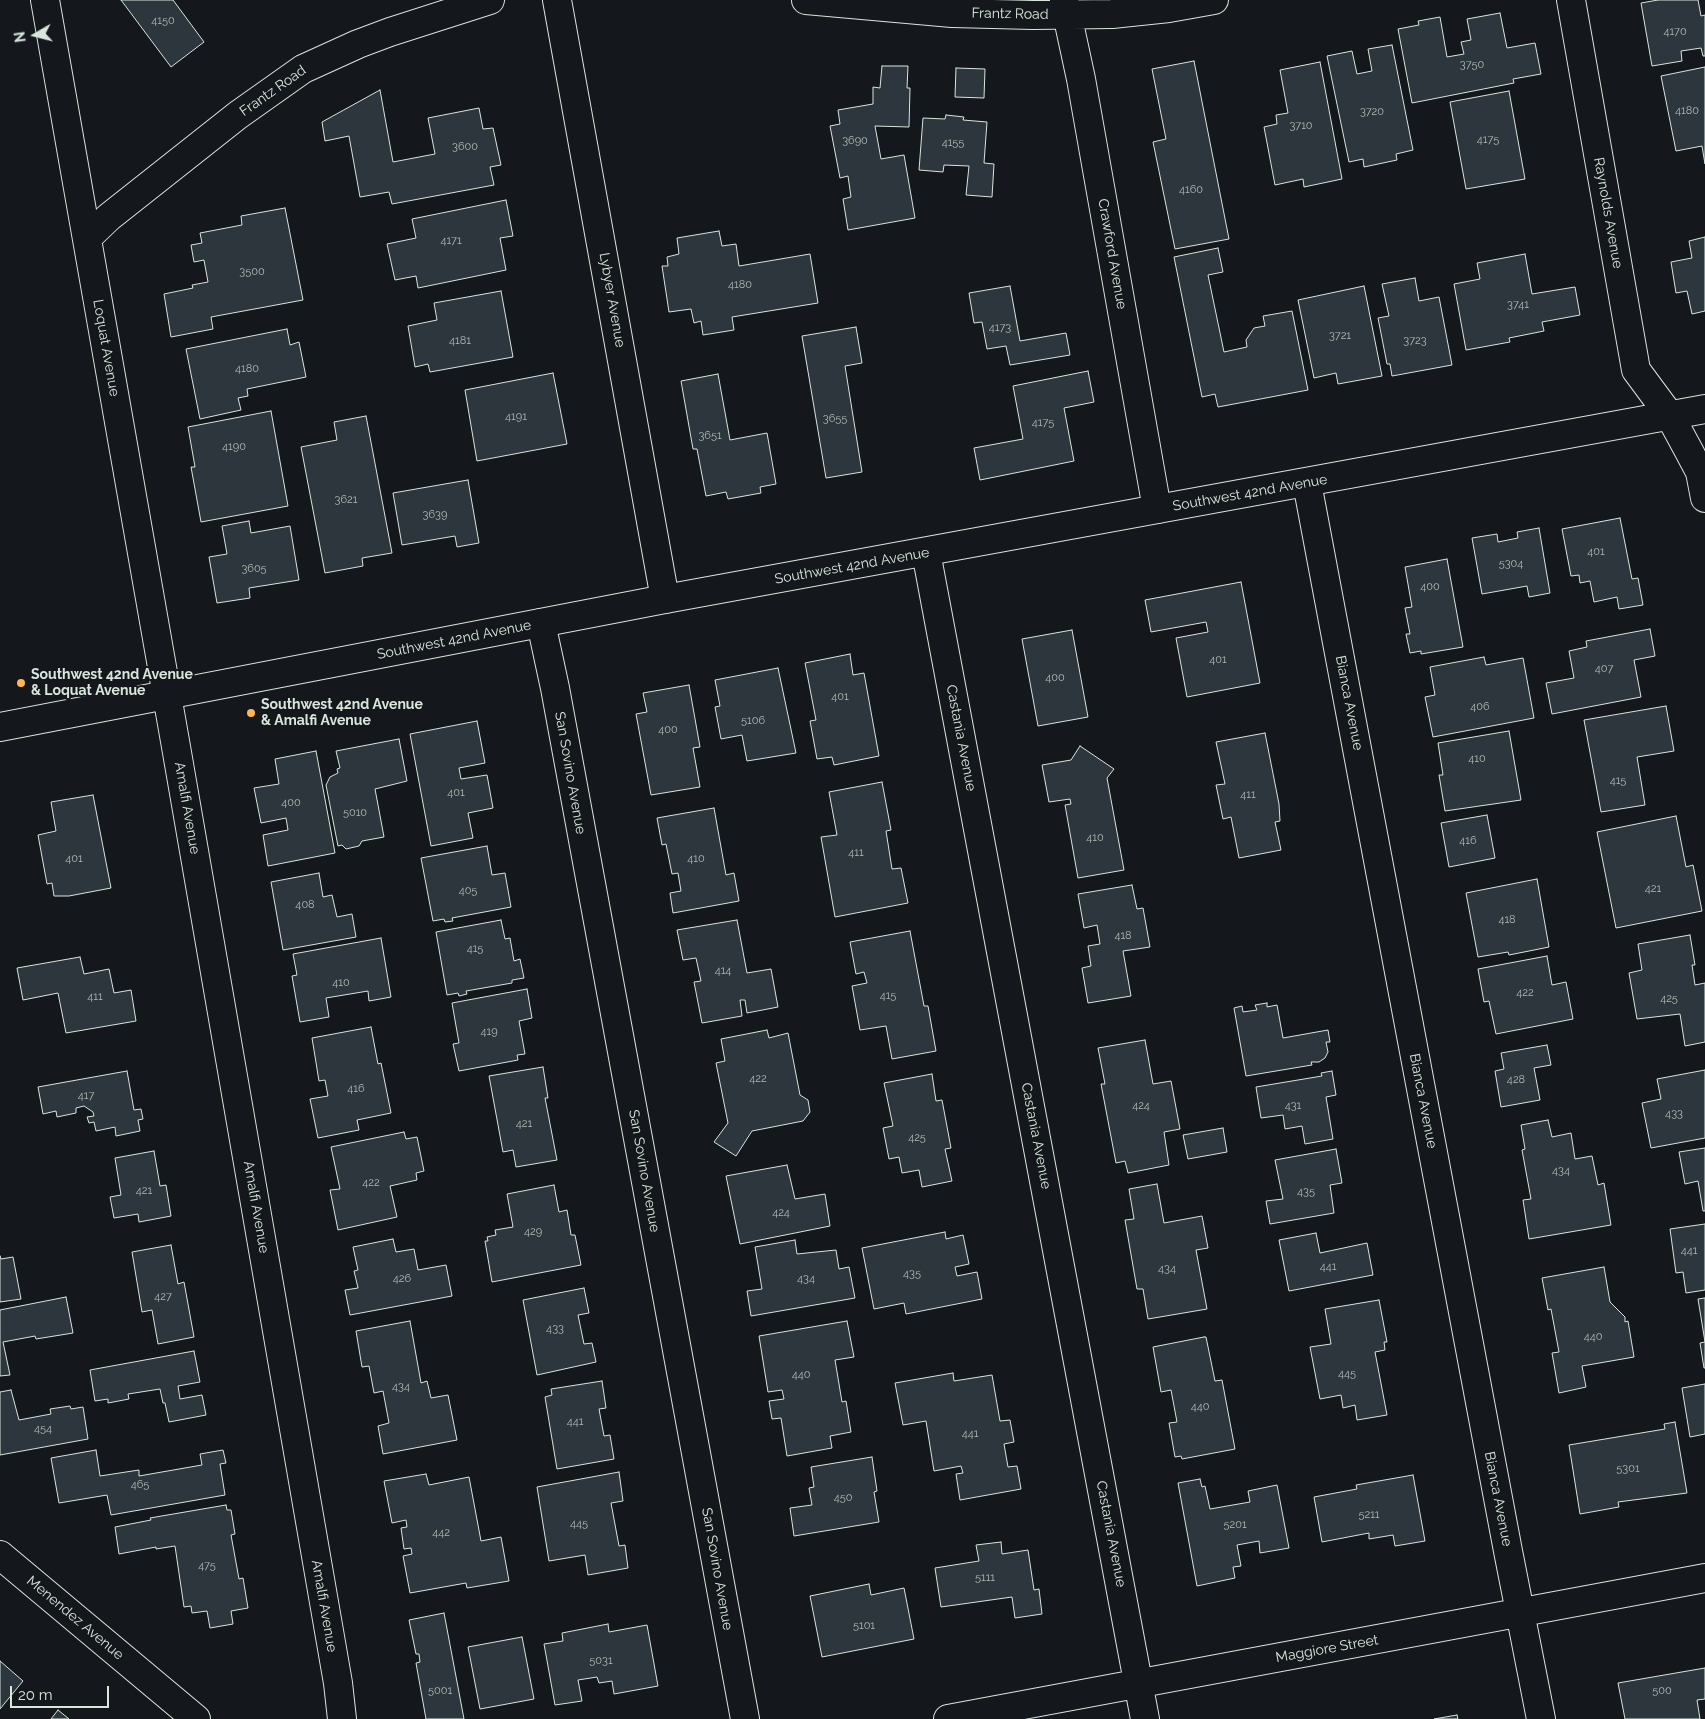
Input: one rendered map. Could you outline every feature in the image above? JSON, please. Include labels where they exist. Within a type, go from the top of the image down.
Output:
[{"type":"street","name":"Loquat Avenue","points":[[45,0],[167,696]]},
{"type":"street","name":"Frantz Road","points":[[87,238],[110,217],[238,115],[303,69],[382,35],[490,0]]},
{"type":"street","name":"Lybyer Avenue","points":[[557,0],[665,600]]},
{"type":"street","name":"Frantz Road","points":[[806,0],[968,14],[1066,8],[1131,12],[1214,0]]},
{"type":"street","name":"Raynolds Avenue","points":[[1571,0],[1636,370],[1670,416],[1700,472],[1705,498]]},
{"type":"street","name":"Crawford Avenue","points":[[1066,8],[1081,79],[1157,509]]},
{"type":"street","name":"Southwest 42nd Avenue","points":[[0,727],[541,623],[1705,409]]},
{"type":"street","name":"Bianca Avenue","points":[[1308,483],[1541,1719]]},
{"type":"street","name":"Castania Avenue","points":[[926,552],[1146,1719]]},
{"type":"street","name":"San Sovino Avenue","points":[[541,623],[557,698],[745,1719]]},
{"type":"street","name":"Amalfi Avenue","points":[[167,696],[336,1674],[342,1719]]},
{"type":"street","name":"Menendez Avenue","points":[[0,1555],[196,1719]]},
{"type":"street","name":"Maggiore Street","points":[[948,1719],[1705,1578]]},
{"type":"building","points":[[121,0],[173,0],[204,42],[171,67]]},
{"type":"building","points":[[1658,0],[1698,0],[1701,16],[1705,15],[1705,56],[1703,56],[1701,48],[1681,51],[1682,61],[1652,66],[1641,3]]},
{"type":"building","points":[[1500,13],[1507,48],[1535,43],[1541,74],[1513,79],[1514,83],[1412,103],[1398,29],[1419,25],[1418,21],[1440,17],[1447,57],[1464,54],[1461,42],[1471,40],[1467,19]]},
{"type":"building","points":[[1392,45],[1413,150],[1396,154],[1397,160],[1364,167],[1363,159],[1349,162],[1327,56],[1352,51],[1357,74],[1372,71],[1368,49]]},
{"type":"building","points":[[1194,61],[1229,239],[1175,249],[1153,142],[1166,139],[1152,69]]},
{"type":"building","points":[[1320,62],[1342,179],[1304,187],[1303,179],[1275,185],[1264,127],[1277,124],[1276,115],[1288,113],[1280,70]]},
{"type":"building","points":[[882,66],[908,66],[907,88],[910,88],[909,127],[875,126],[881,159],[904,155],[915,218],[848,230],[843,199],[851,197],[848,176],[840,178],[830,126],[840,124],[838,110],[873,104],[873,87],[880,88]]},
{"type":"building","points":[[1705,67],[1705,164],[1702,146],[1676,151],[1661,76]]},
{"type":"building","points":[[956,68],[985,69],[984,98],[955,97]]},
{"type":"building","points":[[380,90],[393,162],[435,154],[428,118],[479,108],[483,129],[493,128],[501,165],[490,167],[494,185],[392,204],[389,192],[360,197],[349,136],[325,141],[322,122]]},
{"type":"building","points":[[1509,91],[1525,179],[1466,189],[1450,102]]},
{"type":"building","points":[[946,115],[964,117],[963,120],[987,122],[984,163],[994,164],[992,197],[966,195],[969,166],[944,165],[943,172],[919,170],[923,118],[945,119]]},
{"type":"building","points":[[506,200],[513,236],[500,238],[506,270],[418,288],[416,276],[395,280],[387,244],[416,238],[412,219]]},
{"type":"building","points":[[285,208],[303,300],[211,317],[213,329],[171,337],[164,294],[193,288],[192,285],[208,282],[204,260],[194,262],[191,245],[202,243],[200,233],[242,225],[241,216]]},
{"type":"building","points":[[719,231],[722,246],[736,244],[739,266],[810,254],[818,303],[732,317],[734,330],[703,335],[701,321],[694,323],[691,309],[669,312],[662,266],[668,266],[667,257],[679,254],[677,238]]},
{"type":"building","points":[[1705,237],[1705,311],[1692,314],[1687,291],[1676,293],[1671,262],[1692,258],[1689,241]]},
{"type":"building","points":[[1218,248],[1223,272],[1208,275],[1224,352],[1247,347],[1246,340],[1254,328],[1265,326],[1263,316],[1292,311],[1308,390],[1218,407],[1215,394],[1202,397],[1174,257]]},
{"type":"building","points":[[1525,254],[1532,294],[1575,287],[1580,315],[1542,322],[1544,331],[1509,338],[1510,342],[1466,350],[1454,284],[1480,279],[1477,263]]},
{"type":"building","points":[[1415,278],[1419,301],[1439,297],[1452,365],[1392,376],[1390,364],[1387,364],[1378,318],[1389,316],[1382,284]]},
{"type":"building","points":[[1010,286],[1020,341],[1066,333],[1070,355],[1010,365],[1006,346],[987,349],[982,322],[974,323],[969,293]]},
{"type":"building","points":[[1364,286],[1382,376],[1338,384],[1336,373],[1314,378],[1298,300]]},
{"type":"building","points":[[501,291],[513,357],[430,372],[428,364],[415,367],[408,326],[437,320],[434,303]]},
{"type":"building","points":[[856,327],[862,363],[845,366],[862,472],[826,478],[802,336]]},
{"type":"building","points":[[287,329],[290,345],[299,342],[306,377],[247,389],[248,396],[238,398],[241,410],[200,419],[186,349]]},
{"type":"building","points":[[1088,371],[1094,402],[1064,408],[1074,461],[980,480],[974,448],[1023,439],[1013,386]]},
{"type":"building","points":[[553,373],[567,444],[477,461],[465,390]]},
{"type":"building","points":[[718,374],[730,440],[767,433],[776,484],[760,487],[761,493],[728,499],[726,492],[706,496],[697,449],[693,449],[681,381]]},
{"type":"building","points":[[271,411],[288,506],[201,522],[191,467],[195,467],[188,427]]},
{"type":"building","points":[[366,416],[392,553],[362,558],[363,566],[325,573],[301,447],[337,440],[334,422]]},
{"type":"building","points":[[468,480],[479,543],[457,547],[455,536],[402,545],[393,493]]},
{"type":"building","points":[[1620,518],[1632,579],[1638,578],[1643,605],[1619,609],[1617,597],[1594,602],[1590,581],[1580,583],[1579,575],[1571,576],[1562,529]]},
{"type":"building","points":[[249,521],[251,533],[290,526],[299,580],[249,588],[250,598],[217,603],[209,557],[227,554],[222,526]]},
{"type":"building","points":[[1539,528],[1550,593],[1529,597],[1527,586],[1482,594],[1472,538],[1497,534],[1498,542],[1518,538],[1517,532]]},
{"type":"building","points":[[1447,559],[1463,647],[1421,654],[1421,651],[1410,653],[1406,634],[1410,634],[1405,608],[1412,607],[1405,567]]},
{"type":"building","points":[[1241,582],[1260,683],[1187,697],[1176,638],[1208,632],[1206,622],[1151,632],[1145,600]]},
{"type":"building","points":[[1650,629],[1655,656],[1634,660],[1641,697],[1552,714],[1546,683],[1574,678],[1569,651],[1587,647],[1586,641]]},
{"type":"building","points":[[1072,630],[1088,717],[1038,726],[1022,639]]},
{"type":"building","points":[[850,654],[853,675],[864,673],[879,756],[834,765],[832,757],[817,759],[810,721],[816,720],[805,663]]},
{"type":"building","points":[[1484,657],[1486,665],[1523,658],[1534,718],[1433,737],[1425,697],[1435,695],[1430,667]]},
{"type":"building","points":[[778,668],[796,753],[747,761],[742,735],[721,739],[715,707],[720,706],[715,680]]},
{"type":"building","points":[[689,685],[700,747],[693,748],[700,787],[651,795],[636,714],[647,712],[643,693]]},
{"type":"building","points":[[1666,706],[1674,751],[1637,757],[1645,805],[1601,812],[1584,720]]},
{"type":"building","points":[[477,721],[485,763],[459,768],[461,779],[487,775],[493,808],[468,813],[473,838],[431,846],[410,734]]},
{"type":"building","points":[[1509,731],[1521,800],[1445,811],[1439,775],[1443,775],[1438,743]]},
{"type":"building","points":[[1265,733],[1279,804],[1280,821],[1275,822],[1281,850],[1239,858],[1231,817],[1223,819],[1216,785],[1225,784],[1216,742]]},
{"type":"building","points":[[399,739],[407,781],[375,789],[384,837],[362,841],[359,846],[346,849],[342,845],[338,846],[326,785],[330,777],[338,773],[337,769],[340,768],[336,751]]},
{"type":"building","points":[[1080,746],[1114,769],[1107,778],[1124,870],[1078,878],[1065,805],[1071,804],[1070,799],[1049,802],[1042,765],[1071,760]]},
{"type":"building","points":[[316,751],[335,853],[268,866],[263,835],[288,830],[286,818],[261,823],[254,788],[279,784],[275,759]]},
{"type":"building","points":[[882,782],[891,830],[886,831],[892,869],[901,868],[908,903],[835,917],[821,837],[837,835],[829,792]]},
{"type":"building","points":[[93,795],[111,888],[69,896],[54,896],[52,883],[47,884],[38,835],[56,831],[51,802]]},
{"type":"building","points":[[714,808],[726,875],[734,873],[739,901],[673,913],[670,893],[681,891],[678,873],[672,874],[666,844],[662,845],[657,818]]},
{"type":"building","points":[[1487,815],[1495,858],[1449,867],[1441,823]]},
{"type":"building","points":[[1676,816],[1686,867],[1693,865],[1702,911],[1616,928],[1597,832]]},
{"type":"building","points":[[487,846],[492,875],[505,873],[511,907],[452,918],[453,921],[445,922],[444,919],[433,921],[421,858]]},
{"type":"building","points":[[319,873],[323,897],[332,895],[337,917],[352,914],[356,937],[283,950],[271,882]]},
{"type":"building","points":[[1537,879],[1549,947],[1509,955],[1508,952],[1478,957],[1466,893]]},
{"type":"building","points":[[1132,885],[1137,909],[1143,908],[1150,947],[1123,951],[1131,996],[1088,1003],[1082,968],[1091,966],[1088,946],[1100,944],[1097,925],[1084,928],[1078,894]]},
{"type":"building","points":[[501,920],[505,939],[510,938],[514,961],[520,959],[524,978],[512,980],[512,983],[466,991],[467,994],[459,996],[458,993],[447,995],[436,932]]},
{"type":"building","points":[[737,920],[747,973],[771,969],[778,1007],[747,1013],[745,1000],[740,1000],[742,1016],[702,1023],[694,982],[701,981],[696,958],[683,960],[677,930]]},
{"type":"building","points":[[910,931],[924,1006],[928,1006],[936,1051],[892,1059],[886,1026],[860,1030],[852,986],[867,983],[864,972],[856,974],[850,942]]},
{"type":"building","points":[[1690,935],[1695,965],[1692,965],[1695,985],[1705,983],[1705,1042],[1685,1046],[1680,1014],[1637,1019],[1629,973],[1642,970],[1638,944]]},
{"type":"building","points":[[381,938],[391,997],[369,1001],[368,991],[326,998],[329,1017],[300,1022],[292,976],[297,975],[293,954]]},
{"type":"building","points":[[1547,956],[1552,985],[1566,982],[1573,1019],[1496,1034],[1489,1001],[1484,1002],[1478,969]]},
{"type":"building","points":[[80,957],[84,974],[109,969],[114,993],[131,990],[136,1021],[66,1033],[58,993],[23,1000],[17,968]]},
{"type":"building","points":[[527,989],[532,1018],[519,1021],[525,1054],[517,1055],[518,1060],[459,1071],[453,1044],[459,1043],[452,1003]]},
{"type":"building","points":[[1267,1003],[1267,1007],[1277,1005],[1283,1038],[1328,1030],[1330,1042],[1326,1042],[1328,1052],[1325,1058],[1319,1062],[1311,1062],[1312,1065],[1246,1076],[1234,1008],[1242,1006],[1243,1012],[1257,1010],[1255,1005]]},
{"type":"building","points":[[371,1027],[378,1064],[381,1063],[391,1113],[357,1120],[359,1130],[318,1138],[310,1099],[328,1096],[325,1080],[319,1081],[312,1038]]},
{"type":"building","points":[[767,1030],[769,1038],[788,1033],[800,1095],[808,1100],[810,1112],[803,1121],[752,1131],[736,1156],[714,1142],[728,1123],[716,1063],[725,1061],[721,1039]]},
{"type":"building","points":[[1145,1040],[1153,1084],[1171,1081],[1180,1129],[1164,1132],[1169,1165],[1128,1173],[1125,1161],[1116,1163],[1101,1084],[1105,1084],[1098,1048]]},
{"type":"building","points":[[1547,1045],[1551,1065],[1534,1068],[1540,1100],[1501,1107],[1495,1071],[1504,1069],[1501,1053]]},
{"type":"building","points":[[543,1067],[548,1098],[545,1098],[557,1160],[516,1167],[513,1150],[503,1152],[489,1076]]},
{"type":"building","points":[[1705,1070],[1705,1138],[1651,1148],[1642,1103],[1661,1099],[1657,1079]]},
{"type":"building","points":[[127,1071],[134,1110],[141,1109],[143,1119],[138,1120],[140,1131],[116,1136],[115,1127],[96,1131],[94,1122],[89,1123],[87,1117],[94,1116],[93,1112],[84,1106],[76,1108],[76,1113],[57,1117],[56,1111],[43,1114],[38,1087]]},
{"type":"building","points":[[1332,1071],[1336,1095],[1326,1097],[1333,1139],[1305,1144],[1302,1126],[1285,1129],[1283,1115],[1261,1118],[1256,1087],[1322,1076],[1321,1073]]},
{"type":"building","points":[[932,1074],[936,1101],[942,1100],[951,1148],[945,1149],[952,1181],[922,1187],[919,1170],[902,1173],[899,1157],[889,1159],[883,1128],[893,1126],[884,1083]]},
{"type":"building","points":[[1548,1120],[1552,1137],[1571,1133],[1575,1159],[1592,1156],[1598,1185],[1604,1183],[1611,1225],[1529,1239],[1523,1200],[1531,1199],[1522,1150],[1525,1149],[1521,1125]]},
{"type":"building","points":[[1223,1128],[1227,1152],[1188,1159],[1183,1135]]},
{"type":"building","points":[[404,1132],[406,1139],[417,1137],[424,1171],[416,1173],[417,1180],[390,1186],[397,1217],[338,1230],[330,1190],[340,1189],[331,1147]]},
{"type":"building","points":[[1705,1148],[1705,1211],[1703,1211],[1698,1181],[1685,1184],[1679,1152]]},
{"type":"building","points":[[1336,1149],[1342,1183],[1330,1185],[1334,1213],[1270,1224],[1266,1201],[1283,1199],[1275,1160]]},
{"type":"building","points":[[154,1151],[160,1186],[166,1185],[171,1216],[139,1222],[138,1214],[114,1218],[110,1197],[121,1195],[115,1158]]},
{"type":"building","points":[[787,1165],[795,1199],[825,1194],[830,1226],[740,1244],[726,1176]]},
{"type":"building","points":[[1157,1184],[1164,1223],[1202,1216],[1208,1248],[1196,1250],[1207,1309],[1148,1319],[1143,1289],[1137,1289],[1125,1220],[1134,1219],[1129,1189]]},
{"type":"building","points":[[554,1185],[559,1212],[567,1210],[571,1235],[575,1235],[581,1265],[492,1282],[485,1241],[488,1241],[487,1237],[496,1235],[495,1230],[513,1227],[507,1194]]},
{"type":"building","points":[[1705,1224],[1705,1290],[1686,1293],[1683,1272],[1676,1273],[1670,1229]]},
{"type":"building","points":[[945,1232],[946,1239],[963,1235],[969,1264],[955,1267],[957,1276],[977,1272],[982,1299],[906,1314],[904,1303],[874,1309],[862,1248]]},
{"type":"building","points":[[1316,1233],[1320,1253],[1367,1243],[1373,1275],[1289,1291],[1279,1240]]},
{"type":"building","points":[[393,1239],[396,1252],[414,1249],[418,1270],[446,1265],[452,1296],[350,1315],[345,1290],[358,1288],[354,1271],[358,1270],[353,1247]]},
{"type":"building","points":[[795,1240],[797,1254],[836,1250],[839,1269],[849,1267],[855,1298],[751,1316],[747,1291],[762,1289],[755,1247]]},
{"type":"building","points":[[171,1245],[178,1284],[184,1282],[194,1337],[158,1344],[152,1310],[142,1312],[132,1252]]},
{"type":"building","points":[[0,1256],[1,1259],[13,1257],[21,1299],[0,1302]]},
{"type":"building","points":[[1604,1267],[1610,1302],[1625,1317],[1625,1322],[1628,1321],[1634,1357],[1582,1366],[1586,1387],[1559,1393],[1552,1353],[1559,1352],[1551,1309],[1548,1310],[1542,1278]]},
{"type":"building","points":[[584,1288],[589,1313],[578,1315],[584,1344],[592,1343],[596,1362],[537,1375],[523,1300]]},
{"type":"building","points":[[66,1297],[73,1333],[36,1339],[35,1336],[3,1342],[10,1375],[0,1376],[0,1310]]},
{"type":"building","points":[[1705,1298],[1705,1342],[1698,1299]]},
{"type":"building","points":[[1379,1300],[1387,1342],[1384,1342],[1385,1350],[1375,1352],[1387,1415],[1357,1420],[1355,1405],[1343,1408],[1341,1395],[1320,1399],[1310,1347],[1331,1344],[1325,1309]]},
{"type":"building","points":[[410,1321],[421,1383],[427,1381],[431,1398],[448,1395],[457,1440],[383,1454],[378,1426],[389,1423],[383,1391],[374,1393],[369,1366],[362,1367],[356,1331]]},
{"type":"building","points":[[847,1321],[854,1357],[835,1360],[842,1402],[846,1401],[851,1432],[830,1436],[832,1448],[787,1456],[781,1418],[772,1419],[769,1401],[784,1399],[782,1390],[768,1392],[759,1336]]},
{"type":"building","points":[[1206,1337],[1215,1381],[1222,1380],[1235,1449],[1182,1459],[1181,1456],[1175,1457],[1169,1423],[1177,1422],[1171,1390],[1161,1392],[1153,1347]]},
{"type":"building","points":[[1705,1342],[1705,1368],[1704,1368],[1700,1343]]},
{"type":"building","points":[[194,1351],[200,1382],[178,1386],[180,1399],[202,1395],[206,1415],[169,1422],[160,1389],[128,1394],[129,1399],[108,1403],[108,1399],[95,1401],[90,1370]]},
{"type":"building","points":[[953,1373],[954,1381],[992,1375],[1000,1421],[1010,1420],[1014,1442],[1004,1444],[1008,1467],[1017,1466],[1021,1489],[960,1500],[956,1474],[963,1473],[961,1466],[934,1471],[926,1421],[903,1425],[895,1383]]},
{"type":"building","points":[[602,1381],[606,1408],[599,1409],[604,1436],[610,1435],[614,1459],[557,1469],[545,1397],[552,1395],[551,1389]]},
{"type":"building","points":[[1705,1384],[1705,1434],[1690,1437],[1682,1388]]},
{"type":"building","points":[[11,1390],[19,1420],[51,1414],[50,1409],[70,1406],[71,1409],[83,1407],[88,1439],[0,1455],[0,1392]]},
{"type":"building","points":[[1675,1422],[1687,1493],[1618,1502],[1619,1507],[1580,1514],[1569,1445],[1665,1429],[1664,1424]]},
{"type":"building","points":[[96,1450],[100,1476],[139,1470],[139,1476],[202,1465],[200,1454],[223,1450],[226,1463],[220,1464],[225,1495],[111,1515],[107,1495],[59,1503],[51,1458]]},
{"type":"building","points":[[872,1457],[877,1491],[874,1492],[879,1522],[794,1536],[790,1508],[812,1505],[809,1488],[814,1487],[811,1467]]},
{"type":"building","points":[[619,1472],[623,1501],[611,1503],[619,1546],[625,1545],[628,1568],[588,1575],[585,1555],[549,1561],[537,1487]]},
{"type":"building","points":[[426,1474],[429,1485],[469,1477],[481,1541],[501,1537],[509,1581],[467,1588],[466,1583],[410,1593],[403,1556],[412,1554],[411,1548],[404,1549],[401,1528],[407,1527],[406,1520],[392,1523],[384,1481]]},
{"type":"building","points":[[1413,1475],[1425,1541],[1395,1546],[1393,1535],[1369,1539],[1369,1533],[1322,1542],[1314,1497],[1357,1489],[1356,1485]]},
{"type":"building","points":[[1200,1479],[1202,1487],[1205,1486],[1210,1509],[1250,1502],[1248,1491],[1277,1485],[1289,1548],[1260,1553],[1259,1541],[1237,1545],[1241,1566],[1233,1567],[1235,1578],[1197,1586],[1178,1483]]},
{"type":"building","points":[[226,1505],[227,1510],[231,1510],[235,1534],[231,1535],[239,1579],[243,1578],[248,1608],[231,1611],[233,1624],[210,1628],[207,1611],[192,1613],[191,1606],[184,1607],[175,1546],[156,1549],[156,1547],[119,1554],[115,1527],[151,1520],[150,1518]]},
{"type":"building","points":[[1001,1542],[1002,1554],[1028,1550],[1034,1590],[1039,1589],[1042,1614],[1015,1618],[1012,1597],[941,1607],[935,1568],[979,1561],[976,1545]]},
{"type":"building","points":[[869,1584],[871,1595],[904,1588],[914,1639],[822,1657],[810,1596]]},
{"type":"building","points":[[444,1613],[464,1719],[426,1719],[416,1663],[420,1662],[419,1654],[416,1654],[409,1620]]},
{"type":"building","points":[[608,1624],[609,1632],[647,1625],[658,1686],[614,1694],[612,1681],[599,1683],[597,1677],[578,1680],[582,1701],[555,1705],[544,1644],[563,1641],[562,1633]]},
{"type":"building","points":[[522,1637],[534,1699],[480,1709],[468,1647]]},
{"type":"building","points":[[0,1661],[23,1681],[0,1709]]},
{"type":"building","points":[[1705,1668],[1705,1699],[1697,1700],[1700,1719],[1625,1719],[1618,1683]]},
{"type":"building","points":[[58,1710],[69,1719],[51,1719]]},
{"type":"building","points":[[1457,1715],[1458,1719],[1434,1719]]},
{"type":"place","name":"Southwest 42nd Avenue & Loquat Avenue","points":[[21,683]]},
{"type":"place","name":"Southwest 42nd Avenue & Amalfi Avenue","points":[[251,713]]}]
